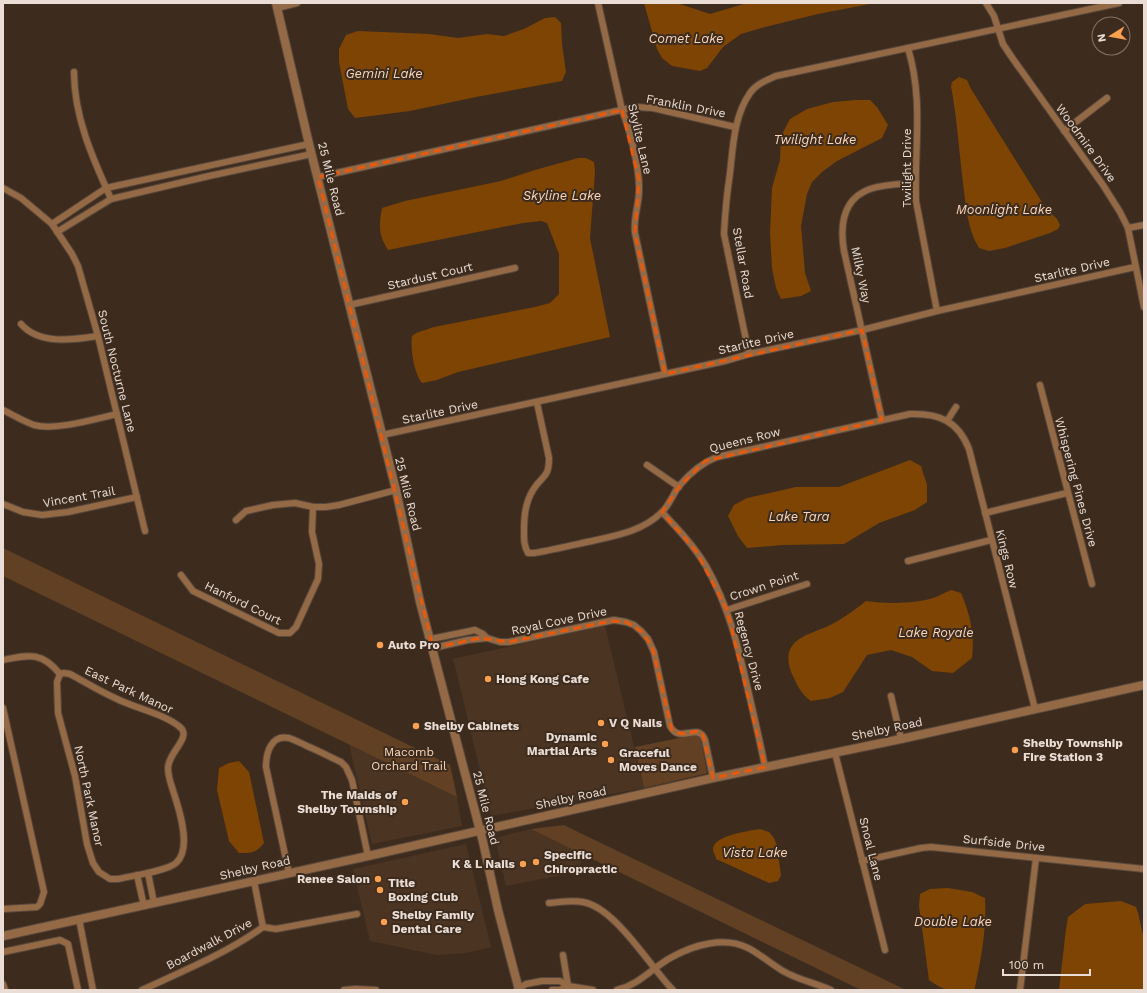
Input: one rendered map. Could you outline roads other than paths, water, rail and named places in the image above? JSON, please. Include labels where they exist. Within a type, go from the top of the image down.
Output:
[{"type":"street","points":[[277,5],[297,3]]},
{"type":"street","name":"Skylite Lane","points":[[598,3],[622,110],[628,123],[639,180],[639,193],[634,222],[635,233],[665,374]]},
{"type":"street","name":"Woodmire Drive","points":[[986,3],[999,28],[1003,44],[1120,212],[1128,228],[1144,306]]},
{"type":"street","name":"Franklin Drive","points":[[318,177],[635,108],[653,108],[735,127],[743,106],[751,92],[762,82],[776,76],[1118,3]]},
{"type":"street","name":"25 Mile Road","points":[[277,5],[309,144],[396,490],[420,602],[479,830],[518,990]]},
{"type":"street","name":"Twilight Drive","points":[[908,48],[913,65],[918,110],[915,183],[916,201],[937,311]]},
{"type":"street","points":[[74,72],[76,102],[83,127],[90,150],[111,198]]},
{"type":"street","points":[[1064,131],[1107,98]]},
{"type":"street","name":"Stellar Road","points":[[735,127],[724,218],[724,234],[749,354]]},
{"type":"street","points":[[52,224],[106,188],[309,144]]},
{"type":"street","points":[[288,149],[290,159]]},
{"type":"street","points":[[57,232],[111,198],[312,154]]},
{"type":"street","points":[[206,167],[209,176]]},
{"type":"street","name":"Milky Way","points":[[882,420],[842,239],[842,227],[845,215],[855,198],[870,189],[915,183]]},
{"type":"street","name":"South Nocturne Lane","points":[[3,188],[21,198],[52,224],[78,266],[98,336],[145,531]]},
{"type":"street","points":[[1128,228],[1144,225]]},
{"type":"street","name":"Starlite Drive","points":[[382,436],[537,403],[1135,267]]},
{"type":"street","name":"Stardust Court","points":[[349,305],[515,268]]},
{"type":"street","points":[[21,324],[26,330],[34,334],[53,339],[74,340],[98,336]]},
{"type":"street","name":"Whispering Pines Drive","points":[[1040,385],[1092,584]]},
{"type":"street","name":"Queens Row","points":[[537,403],[549,458],[549,465],[544,478],[534,488],[526,509],[524,543],[528,553],[624,534],[645,525],[662,512],[679,487],[694,471],[706,461],[717,457],[910,414],[925,413],[937,415],[947,421]]},
{"type":"street","points":[[947,421],[956,407]]},
{"type":"street","points":[[3,410],[34,425],[47,427],[61,426],[117,414]]},
{"type":"street","name":"Kings Row","points":[[947,421],[958,431],[967,444],[1035,710]]},
{"type":"street","points":[[647,465],[679,487]]},
{"type":"street","points":[[236,520],[246,511],[273,505],[295,503],[313,507],[339,505],[396,490]]},
{"type":"street","points":[[985,513],[1068,492]]},
{"type":"street","name":"Vincent Trail","points":[[3,504],[23,512],[42,515],[68,512],[137,497]]},
{"type":"street","name":"Hanford Court","points":[[181,575],[193,591],[279,633],[290,633],[296,627],[314,589],[319,572],[319,564],[312,532],[313,507]]},
{"type":"street","name":"Regency Drive","points":[[662,512],[696,551],[706,567],[727,610],[737,642],[766,767]]},
{"type":"street","points":[[908,561],[991,540]]},
{"type":"street","name":"Crown Point","points":[[727,610],[807,584]]},
{"type":"street","name":"Royal Cove Drive","points":[[430,638],[472,630],[478,631],[487,638],[500,642],[509,642],[614,620],[634,625],[645,634],[652,646],[672,730],[679,734],[697,732],[703,735],[713,778]]},
{"type":"street","name":"Royal Cove Drive","points":[[433,648],[468,640],[487,638]]},
{"type":"street","points":[[3,660],[28,655],[35,656],[48,661],[60,674]]},
{"type":"street","name":"East Park Manor","points":[[60,674],[70,674],[115,698],[161,716],[182,729],[184,735]]},
{"type":"street","name":"North Park Manor","points":[[60,674],[57,682],[58,713],[75,776],[87,844],[93,863],[99,872],[110,879],[118,879],[148,873],[172,866],[179,860],[183,852],[183,832],[180,811],[168,774],[168,764],[171,756],[183,740],[184,735]]},
{"type":"street","name":"Shelby Road","points":[[3,936],[144,906],[479,830],[644,795],[713,778],[901,739],[1144,685]]},
{"type":"street","points":[[891,696],[901,739]]},
{"type":"street","points":[[3,708],[44,892],[43,899],[36,908],[3,909]]},
{"type":"street","points":[[289,873],[266,767],[266,759],[271,745],[278,739],[285,738],[294,740],[341,762],[346,767],[354,787],[368,856]]},
{"type":"street","name":"Snoal Lane","points":[[835,753],[885,950]]},
{"type":"street","name":"Surfside Drive","points":[[862,862],[931,847],[1144,869]]},
{"type":"street","points":[[1020,990],[1036,858]]},
{"type":"street","points":[[148,873],[154,903]]},
{"type":"street","points":[[137,875],[144,906]]},
{"type":"street","points":[[254,881],[263,927]]},
{"type":"street","points":[[550,903],[583,902],[598,908],[635,943],[673,990]]},
{"type":"street","name":"Boardwalk Drive","points":[[142,990],[251,936],[263,927],[276,929],[357,914]]},
{"type":"street","points":[[79,919],[93,990]]},
{"type":"street","points":[[3,952],[60,940],[68,944],[78,990]]},
{"type":"street","points":[[617,990],[637,981],[671,957],[704,944],[723,942],[748,948],[784,971],[832,990]]},
{"type":"street","points":[[563,955],[568,986]]},
{"type":"street","points":[[518,990],[526,984],[542,981],[560,981],[568,986],[593,990]]},
{"type":"street","points":[[3,984],[5,990]]},
{"type":"street","points":[[552,990],[560,990],[568,986]]},
{"type":"street","points":[[344,990],[376,990]]},
{"type":"water","name":"Comet Lake","points":[[644,3],[677,3],[710,14],[747,3],[875,3],[818,14],[741,34],[723,47],[707,68],[700,71],[672,66],[662,58],[657,49]]},
{"type":"water","name":"Gemini Lake","points":[[555,17],[561,23],[566,72],[562,81],[410,111],[355,118],[348,109],[339,62],[339,49],[346,35],[358,31],[429,34],[458,38],[487,34],[504,36],[524,29],[545,18]]},
{"type":"water","name":"Moonlight Lake","points":[[959,77],[967,80],[971,89],[1045,207],[1057,219],[1060,225],[1058,229],[1005,248],[989,251],[979,248],[972,233],[968,217],[951,86],[952,82]]},
{"type":"water","name":"Twilight Lake","points":[[870,100],[877,107],[888,125],[882,138],[837,161],[822,172],[812,182],[807,194],[801,226],[805,273],[811,291],[801,296],[781,299],[776,288],[772,268],[770,233],[772,188],[780,160],[781,136],[790,119],[807,109],[833,102]]},
{"type":"water","name":"Skyline Lake","points":[[578,158],[586,158],[594,162],[595,172],[590,238],[610,337],[458,372],[437,380],[422,383],[419,379],[413,360],[412,336],[416,333],[434,327],[550,303],[559,294],[559,254],[547,223],[541,221],[523,223],[388,250],[382,239],[380,229],[382,208],[405,201],[501,181]]},
{"type":"water","name":"Lake Tara","points":[[910,460],[921,466],[927,485],[927,502],[915,510],[879,523],[844,544],[783,545],[747,548],[738,536],[728,516],[734,505],[747,498],[796,487],[839,487]]},
{"type":"water","name":"Lake Royale","points":[[951,590],[961,593],[969,617],[973,642],[972,658],[953,673],[932,671],[912,657],[891,650],[867,655],[843,692],[830,698],[811,701],[800,689],[792,674],[789,662],[789,652],[793,645],[806,635],[838,621],[866,601],[892,603],[920,601],[936,597]]},
{"type":"water","points":[[239,761],[249,772],[264,843],[256,851],[247,853],[239,853],[229,841],[217,790],[219,768],[229,763]]},
{"type":"water","name":"Vista Lake","points":[[760,829],[769,832],[774,838],[777,846],[781,875],[778,881],[769,883],[716,859],[713,852],[714,845],[725,837]]},
{"type":"water","name":"Double Lake","points":[[948,888],[972,892],[985,898],[983,943],[974,990],[945,989],[929,980],[919,906],[920,894],[930,889]]},
{"type":"water","points":[[1121,901],[1136,907],[1142,929],[1144,937],[1144,990],[1059,990],[1068,917],[1085,904]]},
{"type":"place","name":"Auto Pro","points":[[380,645]]},
{"type":"place","name":"Hong Kong Cafe","points":[[488,679]]},
{"type":"place","name":"V Q Nails","points":[[601,723]]},
{"type":"place","name":"Shelby Cabinets","points":[[416,726]]},
{"type":"place","name":"Dynamic Martial Arts","points":[[605,744]]},
{"type":"place","name":"Shelby Township Fire Station 3","points":[[1015,750]]},
{"type":"place","name":"Graceful Moves Dance","points":[[611,760]]},
{"type":"place","name":"The Maids of Shelby Township","points":[[405,802]]},
{"type":"place","name":"Specific Chiropractic","points":[[536,862]]},
{"type":"place","name":"K & L Nails","points":[[523,864]]},
{"type":"place","name":"Renee Salon","points":[[378,879]]},
{"type":"place","name":"Title Boxing Club","points":[[380,890]]},
{"type":"place","name":"Shelby Family Dental Care","points":[[384,922]]},
{"type":"park label","name":"Macomb Orchard Trail","points":[[409,759]]}]
